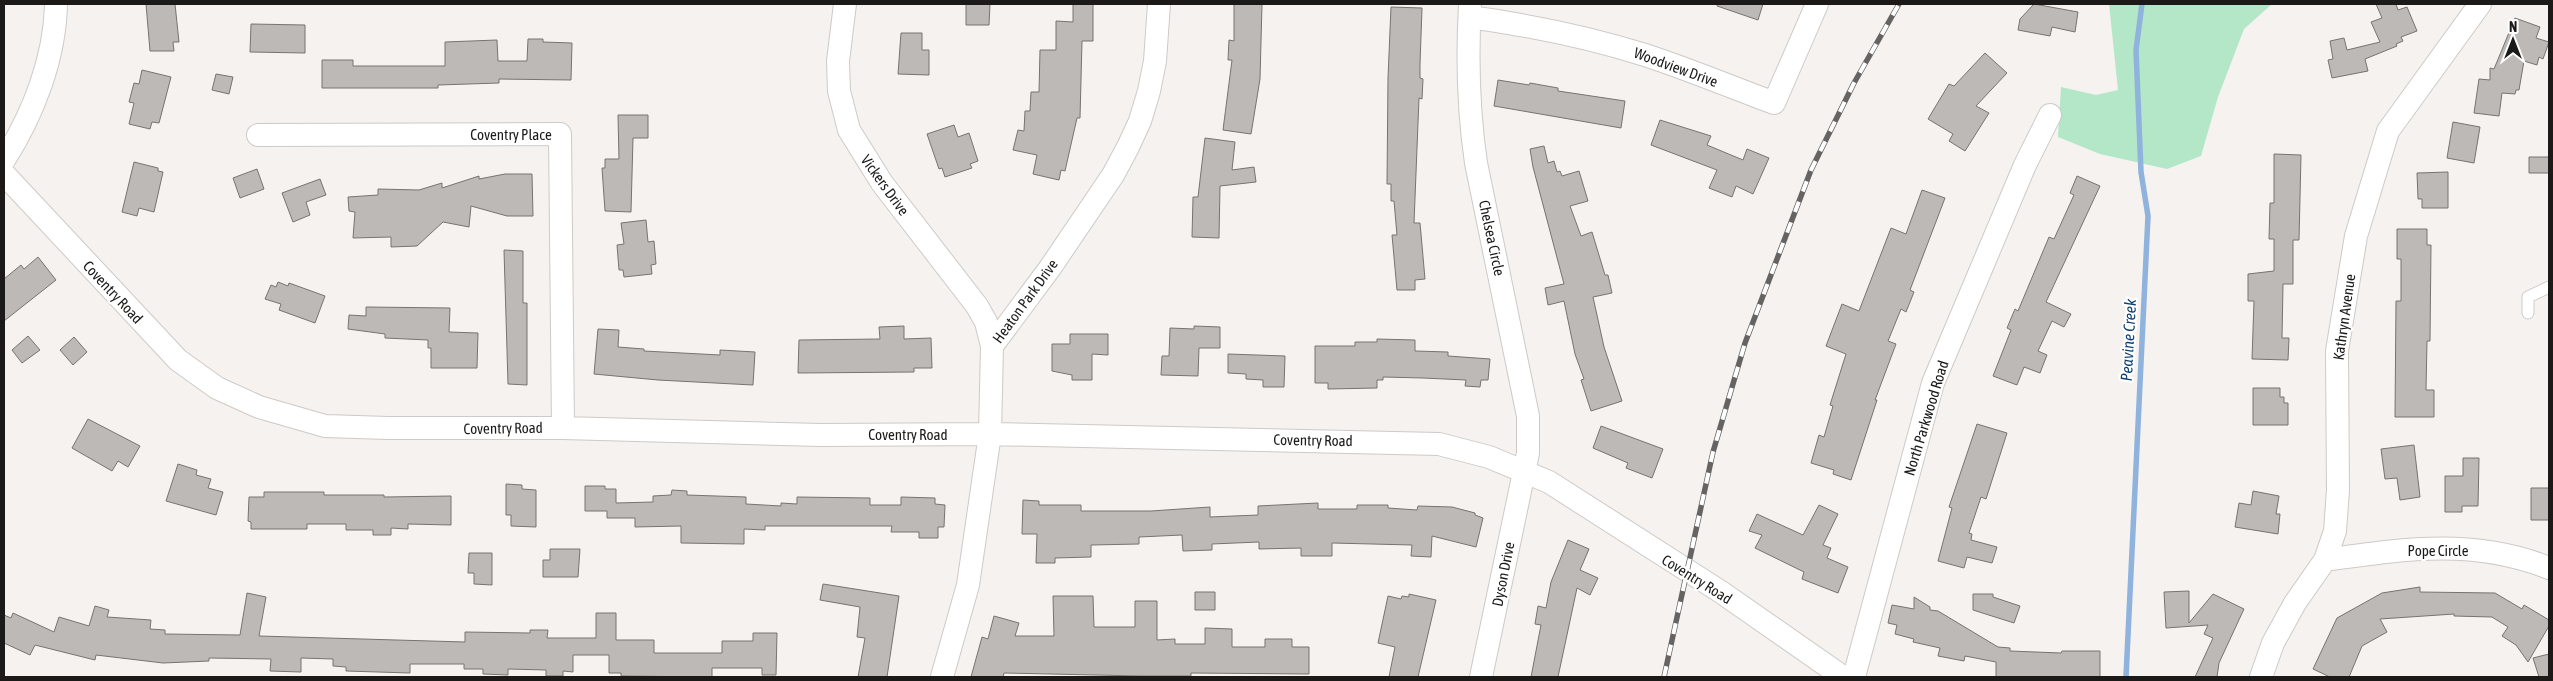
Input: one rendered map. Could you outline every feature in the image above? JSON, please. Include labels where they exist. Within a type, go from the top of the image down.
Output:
[{"type":"street","points":[[4,160],[31,108],[44,70],[54,29],[56,4]]},
{"type":"street","name":"Vickers Drive","points":[[845,4],[838,61],[839,91],[843,113],[849,130],[882,183],[977,306],[986,322],[992,346]]},
{"type":"street","name":"Heaton Park Drive","points":[[942,677],[968,585],[990,434],[992,346],[1050,268],[1113,175],[1128,147],[1140,121],[1149,91],[1159,4]]},
{"type":"street","name":"Woodview Drive","points":[[1470,10],[1506,22],[1624,49],[1668,63],[1774,103],[1817,4]]},
{"type":"street","name":"Kathryn Avenue","points":[[2262,677],[2273,643],[2296,603],[2325,560],[2335,531],[2338,490],[2336,454],[2337,351],[2356,236],[2388,132],[2480,4]]},
{"type":"street","name":"Chelsea Circle","points":[[1470,10],[1470,122],[1476,163],[1528,416],[1528,453],[1523,471]]},
{"type":"street","name":"North Parkwood Road","points":[[1854,677],[1933,383],[2024,164],[2050,115]]},
{"type":"street","name":"Coventry Place","points":[[258,135],[560,134],[562,428]]},
{"type":"street","name":"Coventry Road","points":[[4,174],[178,360],[217,388],[258,407],[325,426],[562,428],[821,435],[990,434],[1412,442],[1462,448],[1549,482],[1721,592],[1843,677]]},
{"type":"street","name":"Dyson Drive","points":[[1481,677],[1523,471]]},
{"type":"street","name":"Pope Circle","points":[[2325,560],[2406,549],[2450,547],[2494,552],[2549,568]]},
{"type":"lane","points":[[2528,313],[2528,297],[2549,287]]},
{"type":"green space","points":[[2109,4],[2272,4],[2244,29],[2218,97],[2201,156],[2167,169],[2100,154],[2058,137],[2061,87],[2096,95],[2118,90]]},
{"type":"building","points":[[146,4],[175,4],[179,42],[173,42],[174,51],[150,51]]},
{"type":"building","points":[[966,4],[990,4],[989,25],[966,25]]},
{"type":"building","points":[[1073,4],[1093,4],[1093,41],[1082,41],[1080,118],[1077,118],[1065,171],[1061,170],[1059,180],[1033,174],[1037,155],[1013,150],[1018,130],[1024,131],[1025,111],[1030,111],[1031,92],[1039,92],[1040,50],[1056,50],[1056,21],[1073,22]]},
{"type":"building","points":[[1234,4],[1262,4],[1260,79],[1251,134],[1223,130],[1232,60],[1228,60],[1229,40],[1234,41]]},
{"type":"building","points":[[1717,4],[1763,4],[1758,20],[1717,6]]},
{"type":"building","points":[[2034,4],[2078,12],[2075,32],[2052,27],[2050,36],[2018,30],[2020,19]]},
{"type":"building","points":[[2376,4],[2396,4],[2398,10],[2407,7],[2417,31],[2401,37],[2403,41],[2396,44],[2397,46],[2365,59],[2368,71],[2332,78],[2328,60],[2333,59],[2330,41],[2344,38],[2347,50],[2380,42],[2371,22],[2382,18]]},
{"type":"building","points":[[1391,7],[1422,8],[1420,78],[1423,79],[1422,99],[1419,98],[1414,223],[1420,223],[1425,279],[1415,280],[1415,290],[1397,290],[1392,235],[1397,235],[1394,201],[1391,201],[1391,184],[1387,184]]},
{"type":"building","points":[[2515,18],[2540,27],[2536,38],[2549,42],[2543,59],[2539,57],[2537,65],[2524,61],[2519,90],[2516,90],[2515,94],[2502,93],[2499,116],[2474,113],[2479,79],[2490,80],[2490,68],[2494,69]]},
{"type":"building","points":[[251,24],[305,25],[305,53],[250,52]]},
{"type":"building","points":[[901,33],[922,33],[922,50],[929,50],[929,75],[898,74]]},
{"type":"building","points":[[528,39],[543,39],[543,42],[572,43],[571,80],[499,79],[499,83],[438,85],[438,88],[322,88],[322,60],[353,60],[353,66],[445,66],[445,42],[497,40],[498,61],[527,61]]},
{"type":"building","points":[[1985,53],[2007,73],[1976,106],[1989,113],[1965,151],[1949,141],[1953,134],[1928,119],[1949,84],[1954,86]]},
{"type":"building","points":[[142,70],[171,77],[159,123],[152,122],[150,129],[129,124],[134,103],[129,102],[134,83],[139,84]]},
{"type":"building","points":[[216,74],[233,77],[229,94],[212,90]]},
{"type":"building","points":[[1498,80],[1529,85],[1530,83],[1558,88],[1558,91],[1625,101],[1621,128],[1494,106]]},
{"type":"building","points":[[618,115],[648,115],[648,138],[633,138],[631,212],[605,211],[602,168],[605,168],[605,159],[619,159]]},
{"type":"building","points":[[1660,120],[1711,136],[1707,145],[1743,160],[1747,149],[1769,158],[1753,194],[1736,186],[1732,197],[1709,188],[1717,170],[1651,145]]},
{"type":"building","points":[[2453,122],[2480,127],[2474,163],[2447,158]]},
{"type":"building","points":[[954,125],[958,137],[969,133],[978,161],[970,164],[972,168],[945,177],[942,168],[939,169],[927,134]]},
{"type":"building","points":[[1205,138],[1235,142],[1232,170],[1254,167],[1256,182],[1220,186],[1219,238],[1192,237],[1193,197],[1198,197]]},
{"type":"building","points":[[1544,146],[1548,163],[1554,161],[1557,172],[1560,171],[1562,176],[1579,171],[1588,201],[1570,206],[1581,236],[1592,232],[1605,275],[1608,275],[1612,293],[1593,297],[1604,347],[1622,401],[1591,411],[1581,380],[1584,379],[1575,354],[1564,301],[1548,305],[1545,288],[1564,284],[1530,149]]},
{"type":"building","points":[[2274,154],[2301,155],[2299,240],[2293,240],[2293,284],[2283,284],[2282,338],[2289,338],[2288,360],[2252,359],[2254,301],[2248,301],[2248,274],[2274,271],[2274,239],[2269,239],[2270,203],[2274,203]]},
{"type":"building","points":[[2529,157],[2549,157],[2549,173],[2529,173]]},
{"type":"building","points":[[134,162],[158,168],[158,171],[163,172],[154,212],[139,208],[137,216],[122,212]]},
{"type":"building","points":[[257,169],[264,189],[240,198],[233,178]]},
{"type":"building","points":[[2448,172],[2448,208],[2422,208],[2422,199],[2418,199],[2417,173]]},
{"type":"building","points":[[505,174],[532,174],[533,216],[507,216],[471,206],[469,227],[443,222],[417,246],[391,247],[391,237],[353,238],[355,212],[349,211],[348,197],[378,195],[378,189],[419,190],[442,183],[442,188],[479,176],[479,179]]},
{"type":"building","points":[[2077,176],[2100,186],[2046,302],[2071,314],[2064,327],[2052,321],[2038,351],[2047,355],[2040,373],[2024,367],[2017,385],[1993,376],[2011,330],[2007,328],[2015,309],[2018,311],[2049,237],[2054,239],[2074,195],[2070,193]]},
{"type":"building","points":[[320,179],[326,195],[306,202],[310,215],[293,222],[282,193]]},
{"type":"building","points":[[1922,190],[1945,198],[1910,290],[1914,292],[1906,312],[1901,309],[1888,341],[1896,344],[1875,400],[1877,400],[1851,480],[1833,474],[1834,470],[1811,463],[1819,435],[1824,437],[1833,406],[1830,405],[1846,354],[1826,346],[1842,304],[1859,311],[1891,228],[1906,234]]},
{"type":"building","points":[[646,220],[648,242],[654,241],[656,264],[651,265],[652,274],[624,277],[623,270],[619,270],[617,245],[624,244],[621,223]]},
{"type":"building","points":[[2397,229],[2427,229],[2427,245],[2431,245],[2430,341],[2427,341],[2426,390],[2434,390],[2434,417],[2395,417],[2396,301],[2401,301],[2401,259],[2397,259]]},
{"type":"building","points":[[504,250],[523,251],[523,303],[527,303],[527,385],[508,384]]},
{"type":"building","points":[[38,257],[56,280],[4,321],[4,279],[21,265],[24,269]]},
{"type":"building","points":[[278,282],[288,286],[289,283],[325,296],[315,323],[279,310],[281,304],[265,299],[271,285],[276,287]]},
{"type":"building","points":[[366,307],[450,308],[449,332],[478,333],[477,368],[431,368],[431,348],[428,348],[428,340],[385,338],[385,334],[348,329],[349,315],[366,316]]},
{"type":"building","points":[[904,326],[904,339],[931,338],[932,368],[914,368],[914,372],[798,373],[799,340],[880,339],[879,327]]},
{"type":"building","points":[[1194,326],[1220,327],[1220,348],[1199,348],[1198,376],[1161,375],[1162,356],[1169,356],[1170,328],[1194,329]]},
{"type":"building","points":[[598,329],[619,330],[618,347],[644,349],[644,351],[720,355],[720,350],[755,352],[753,385],[658,380],[594,374]]},
{"type":"building","points":[[1070,334],[1108,334],[1108,355],[1092,354],[1092,380],[1072,380],[1072,375],[1052,371],[1052,344],[1070,344]]},
{"type":"building","points":[[28,336],[40,350],[22,363],[12,350]]},
{"type":"building","points":[[74,337],[87,352],[73,365],[60,350]]},
{"type":"building","points":[[1377,339],[1415,340],[1415,351],[1448,352],[1448,356],[1490,359],[1488,380],[1481,380],[1480,387],[1465,386],[1466,380],[1383,377],[1383,380],[1377,380],[1377,388],[1328,389],[1328,383],[1315,383],[1315,346],[1355,346],[1355,342],[1377,342]]},
{"type":"building","points":[[1228,354],[1285,356],[1284,387],[1263,387],[1263,380],[1246,379],[1246,374],[1228,373]]},
{"type":"building","points":[[2253,388],[2280,388],[2280,397],[2284,397],[2284,403],[2288,403],[2288,425],[2253,425]]},
{"type":"building","points":[[88,419],[140,446],[128,467],[118,461],[112,471],[72,448]]},
{"type":"building","points":[[1977,424],[2007,433],[1986,499],[1981,497],[1969,533],[1972,534],[1971,540],[1997,547],[1992,563],[1967,557],[1964,568],[1938,561],[1952,508],[1949,507]]},
{"type":"building","points":[[1601,426],[1663,449],[1652,478],[1626,468],[1628,463],[1593,448]]},
{"type":"building","points":[[2414,445],[2420,497],[2400,500],[2397,478],[2385,479],[2381,449]]},
{"type":"building","points":[[2463,458],[2479,458],[2478,506],[2462,506],[2462,512],[2445,512],[2445,476],[2463,476]]},
{"type":"building","points":[[178,464],[197,470],[196,475],[211,479],[208,488],[223,492],[216,515],[166,501]]},
{"type":"building","points":[[506,484],[522,485],[522,489],[536,490],[536,527],[511,526],[511,515],[506,515]]},
{"type":"building","points":[[585,486],[605,486],[605,489],[616,489],[616,503],[653,502],[653,496],[671,495],[672,490],[687,491],[687,495],[746,497],[746,504],[781,506],[781,503],[797,504],[797,497],[870,498],[870,505],[901,505],[901,497],[935,498],[935,504],[945,505],[944,527],[938,527],[938,538],[919,538],[919,532],[891,532],[892,526],[765,526],[765,530],[744,529],[744,544],[681,543],[681,526],[635,527],[635,518],[607,518],[607,511],[585,511]]},
{"type":"building","points":[[2531,488],[2549,488],[2549,520],[2531,520]]},
{"type":"building","points":[[2253,491],[2279,496],[2276,514],[2280,514],[2278,534],[2235,527],[2239,503],[2251,505]]},
{"type":"building","points":[[264,492],[324,492],[324,495],[384,495],[384,497],[451,496],[451,525],[408,524],[408,529],[391,528],[391,535],[373,535],[373,530],[346,530],[346,524],[307,524],[307,529],[251,529],[251,522],[248,521],[249,497],[264,497]]},
{"type":"building","points":[[1023,500],[1039,501],[1039,505],[1081,505],[1081,511],[1151,511],[1210,507],[1210,517],[1258,515],[1258,506],[1318,503],[1318,509],[1357,509],[1357,505],[1388,505],[1388,508],[1417,510],[1418,506],[1452,507],[1475,513],[1475,515],[1483,518],[1476,547],[1432,536],[1431,557],[1411,556],[1412,545],[1332,543],[1332,556],[1301,556],[1301,548],[1259,549],[1259,542],[1212,544],[1212,550],[1183,551],[1182,535],[1139,537],[1139,544],[1091,545],[1091,557],[1055,558],[1055,563],[1036,563],[1037,534],[1022,534]]},
{"type":"building","points":[[1819,505],[1838,514],[1823,545],[1831,548],[1827,558],[1848,567],[1838,593],[1802,579],[1804,572],[1755,548],[1762,535],[1749,531],[1757,514],[1803,535]]},
{"type":"building","points":[[1568,540],[1589,549],[1580,570],[1598,578],[1590,595],[1577,588],[1558,677],[1531,677],[1541,625],[1535,624],[1538,606],[1546,608],[1551,582]]},
{"type":"building","points":[[550,549],[580,549],[578,577],[543,577],[543,560],[550,560]]},
{"type":"building","points":[[469,553],[492,553],[492,585],[474,584],[474,573],[468,573]]},
{"type":"building","points":[[823,584],[899,596],[887,677],[858,677],[865,638],[857,637],[860,607],[820,600]]},
{"type":"building","points":[[2420,587],[2420,592],[2495,593],[2522,609],[2524,605],[2549,620],[2549,626],[2528,662],[2516,645],[2502,636],[2508,627],[2492,617],[2454,616],[2454,614],[2380,619],[2387,632],[2362,646],[2349,677],[2330,677],[2313,669],[2337,618],[2382,593]]},
{"type":"building","points":[[2189,591],[2189,623],[2213,594],[2244,609],[2219,663],[2217,677],[2195,677],[2213,638],[2204,634],[2208,625],[2166,628],[2164,592]]},
{"type":"building","points":[[1195,592],[1215,592],[1215,610],[1195,610]]},
{"type":"building","points":[[247,593],[266,597],[259,636],[465,642],[465,632],[530,633],[530,630],[548,630],[547,638],[596,638],[596,613],[616,613],[616,640],[654,640],[654,653],[722,653],[722,641],[753,641],[753,633],[777,633],[776,675],[762,675],[762,668],[712,668],[712,677],[621,676],[621,673],[609,673],[609,655],[573,655],[573,672],[563,671],[563,676],[546,676],[546,670],[508,669],[508,675],[483,674],[483,669],[464,669],[464,664],[410,664],[410,673],[346,671],[346,667],[333,666],[333,659],[301,658],[301,672],[270,671],[271,659],[209,658],[209,661],[163,663],[96,655],[95,660],[35,645],[30,655],[4,643],[4,615],[11,618],[13,613],[54,632],[59,617],[89,626],[95,606],[109,610],[107,617],[151,620],[150,629],[165,630],[165,634],[240,635]]},
{"type":"building","points":[[1409,594],[1436,600],[1418,677],[1389,677],[1395,647],[1378,643],[1388,596],[1401,599],[1402,596],[1409,597]]},
{"type":"building","points":[[1973,594],[1993,594],[1993,597],[2020,606],[2014,623],[1973,610]]},
{"type":"building","points":[[1053,596],[1093,596],[1094,627],[1135,627],[1135,601],[1157,601],[1157,640],[1175,639],[1175,644],[1205,644],[1205,628],[1232,629],[1232,647],[1265,647],[1265,639],[1292,639],[1292,647],[1309,647],[1309,674],[1191,673],[1191,676],[1141,676],[1004,673],[1003,677],[971,677],[982,637],[988,639],[994,616],[1019,623],[1015,636],[1054,636]]},
{"type":"building","points":[[1914,597],[1930,607],[1930,610],[1938,611],[1998,647],[2010,648],[2010,651],[2061,653],[2062,651],[2100,651],[2100,677],[1996,677],[1996,662],[1965,656],[1964,661],[1938,656],[1940,648],[1913,642],[1914,639],[1895,634],[1897,625],[1888,623],[1892,605],[1914,609]]},
{"type":"building","points":[[2549,654],[2549,677],[2539,677],[2533,658]]},
{"type":"waterway","name":"Peavine Creek","points":[[2126,677],[2148,216],[2141,172],[2136,50],[2142,4]]},
{"type":"railway","points":[[1664,677],[1713,452],[1745,343],[1811,170],[1854,83],[1899,4]]}]
